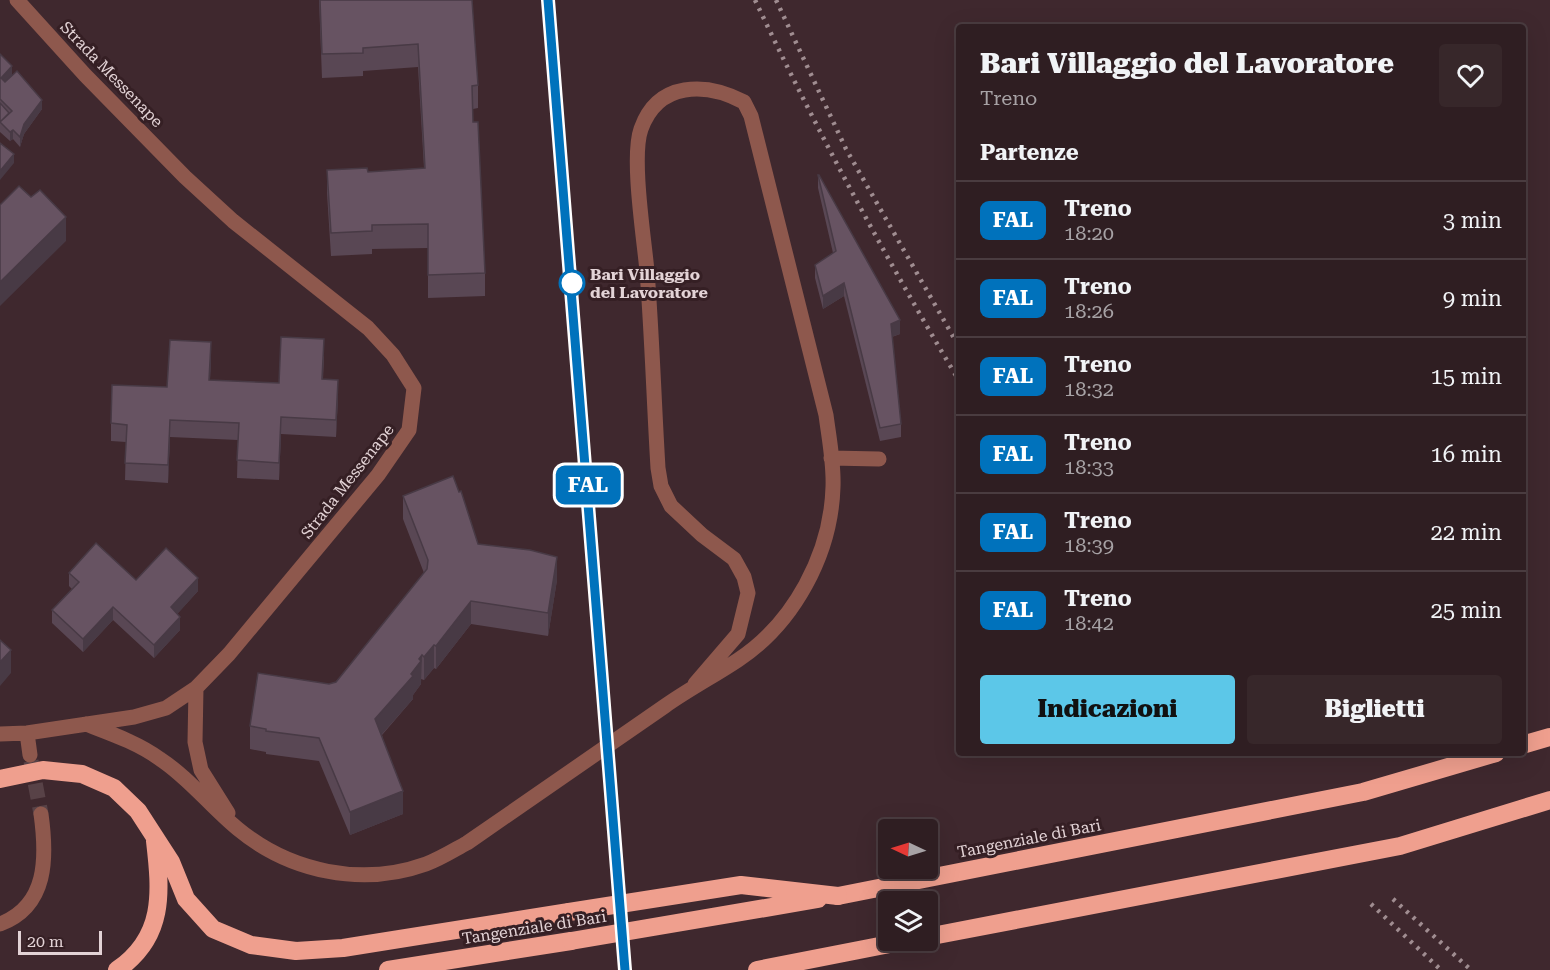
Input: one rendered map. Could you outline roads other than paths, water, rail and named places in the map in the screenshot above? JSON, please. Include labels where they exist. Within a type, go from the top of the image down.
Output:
[{"type":"highway","points":[[1526,744],[1550,737]]},
{"type":"highway","name":"Tangenziale di Bari","points":[[388,970],[838,896],[1363,792],[1486,756]]},
{"type":"highway","points":[[0,779],[43,770],[82,774],[114,788],[138,811],[171,862],[186,899],[199,914],[213,929],[251,945],[296,951],[343,948],[741,885],[838,896]]},
{"type":"highway","points":[[938,935],[1400,846],[1550,800]]},
{"type":"highway","points":[[117,970],[147,942],[157,914],[159,881],[154,839]]},
{"type":"highway","points":[[757,970],[878,946]]},
{"type":"street","name":"Strada Messenape","points":[[0,734],[27,733],[134,717],[166,708],[196,688],[229,654],[378,475],[409,430],[414,388],[393,356],[368,328],[233,221],[185,177],[85,75],[17,0]]},
{"type":"street","points":[[86,724],[140,746],[162,760],[238,829],[277,855],[309,868],[340,874],[383,874],[426,864],[467,843],[695,684],[739,660],[763,640],[801,593],[814,569],[828,525],[833,487],[831,458],[826,415],[751,116],[744,102],[708,87],[685,89],[668,96],[652,111],[641,129],[637,153],[649,295],[657,468],[661,486],[671,506],[702,536],[734,558],[744,577],[748,593],[738,634],[695,684]]},
{"type":"street","points":[[831,458],[879,459]]},
{"type":"street","points":[[196,688],[195,742],[201,770],[238,829]]},
{"type":"street","points":[[27,733],[30,755]]},
{"type":"street","points":[[0,924],[30,903],[42,879],[46,850],[41,814]]},
{"type":"tunnel","points":[[31,761],[41,814]]},
{"type":"railway","points":[[548,0],[625,970]]},
{"type":"railway","points":[[755,0],[852,192],[956,376]]},
{"type":"railway","points":[[776,0],[846,149],[956,342]]},
{"type":"railway","points":[[1393,899],[1471,970]]},
{"type":"railway","points":[[1371,904],[1441,970]]},
{"type":"train","name":"FAL","points":[[548,0],[613,794],[625,970]]},
{"type":"place","name":"Bari Villaggio del Lavoratore","points":[[572,283]]}]
